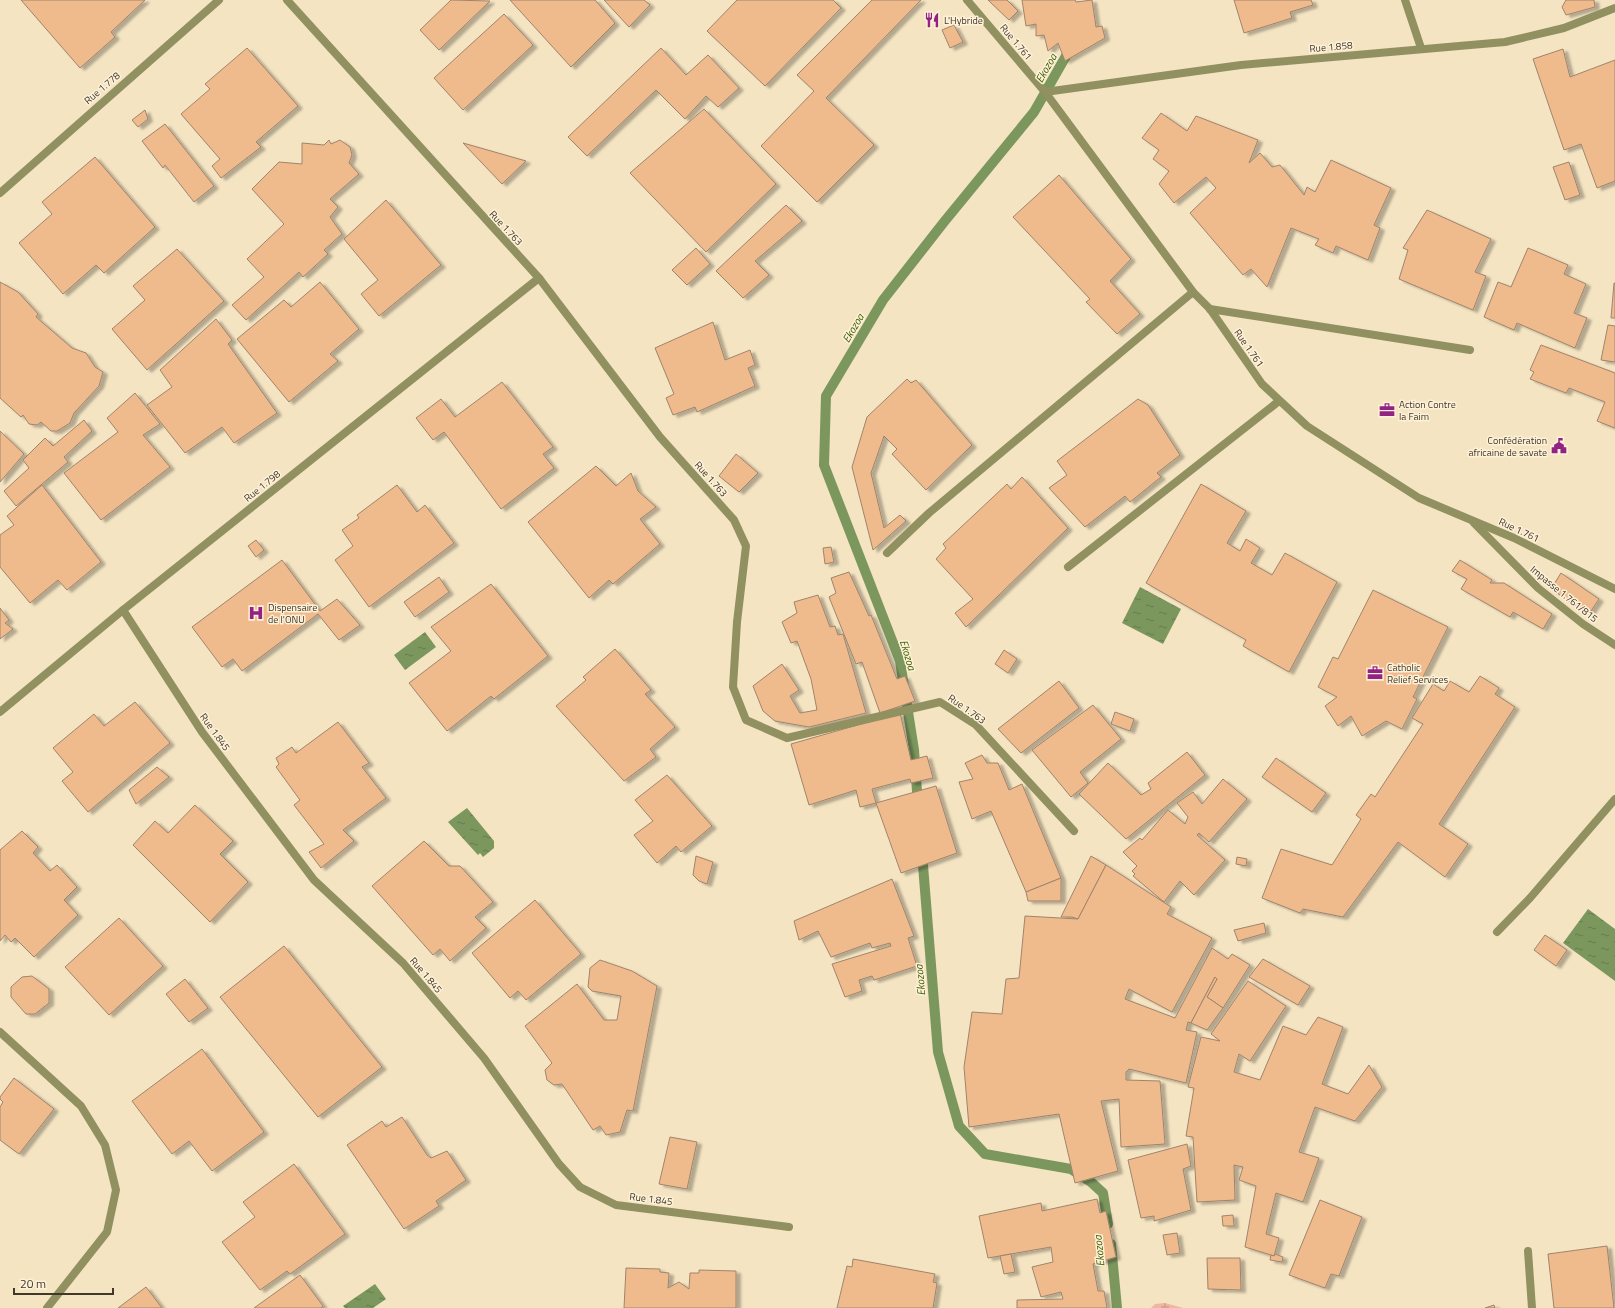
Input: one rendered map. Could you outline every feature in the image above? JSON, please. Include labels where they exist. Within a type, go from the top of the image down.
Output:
[{"type":"street","name":"Rue 1.778","points":[[0,193],[219,0]]},
{"type":"street","name":"Rue 1.763","points":[[287,0],[539,278],[660,437],[734,520],[746,546],[737,622],[733,687],[746,720],[787,738],[940,702],[976,725],[1074,830]]},
{"type":"street","name":"Rue 1.761","points":[[967,0],[1045,92],[1193,292],[1210,309],[1262,384],[1307,426],[1419,498],[1514,538],[1615,589]]},
{"type":"street","points":[[1405,0],[1421,48]]},
{"type":"street","name":"Rue 1.858","points":[[1045,92],[1241,65],[1421,48],[1506,42],[1564,28],[1615,8]]},
{"type":"street","name":"Rue 1.798","points":[[0,712],[123,610],[539,278]]},
{"type":"street","points":[[887,553],[929,514],[1193,292]]},
{"type":"street","points":[[1210,309],[1470,350]]},
{"type":"street","points":[[1068,567],[1280,401]]},
{"type":"street","name":"Impasse 1.761/815","points":[[1470,519],[1538,588],[1583,624],[1615,645]]},
{"type":"street","name":"Rue 1.845","points":[[123,610],[202,732],[314,880],[403,963],[484,1058],[559,1164],[580,1188],[616,1205],[789,1227]]},
{"type":"street","points":[[1497,932],[1530,898],[1615,799]]},
{"type":"street","points":[[0,1032],[81,1106],[105,1145],[116,1190],[107,1232],[47,1308]]},
{"type":"street","points":[[1528,1251],[1532,1308]]},
{"type":"green space","points":[[1165,1303],[1183,1308],[1151,1308],[1155,1304]]},
{"type":"water","points":[[1140,587],[1181,609],[1163,644],[1122,623]]},
{"type":"water","points":[[425,632],[436,647],[405,670],[394,655]]},
{"type":"water","points":[[467,808],[494,841],[494,848],[483,857],[480,853],[478,855],[448,822]]},
{"type":"water","points":[[1588,909],[1615,929],[1615,981],[1563,943]]},
{"type":"water","points":[[375,1284],[386,1299],[373,1308],[345,1308],[343,1306]]},
{"type":"building","points":[[21,0],[145,0],[111,32],[115,37],[80,68]]},
{"type":"building","points":[[451,0],[490,1],[439,50],[420,30]]},
{"type":"building","points":[[510,0],[595,0],[615,23],[571,67]]},
{"type":"building","points":[[604,0],[644,0],[650,5],[629,27]]},
{"type":"building","points":[[737,0],[833,0],[841,8],[765,86],[707,31]]},
{"type":"building","points":[[872,0],[921,0],[826,98],[874,145],[817,202],[761,146],[814,91],[797,75]]},
{"type":"building","points":[[988,0],[1007,0],[1018,11],[1009,20]]},
{"type":"building","points":[[1022,0],[1075,0],[1076,2],[1092,0],[1096,27],[1102,26],[1105,38],[1065,61],[1058,43],[1048,51],[1044,35],[1036,36],[1036,24],[1026,26]]},
{"type":"building","points":[[1234,0],[1311,0],[1313,5],[1290,12],[1292,18],[1244,33]]},
{"type":"building","points":[[1566,0],[1594,0],[1595,7],[1566,15],[1562,7]]},
{"type":"building","points":[[504,14],[533,45],[463,110],[434,78]]},
{"type":"building","points":[[954,25],[963,42],[950,48],[942,30]]},
{"type":"building","points":[[247,48],[298,106],[256,142],[261,147],[221,178],[212,166],[220,159],[181,114],[210,89],[205,84]]},
{"type":"building","points":[[661,48],[686,75],[708,55],[739,88],[718,107],[706,96],[685,119],[656,90],[587,156],[568,137]]},
{"type":"building","points":[[1563,49],[1570,77],[1615,60],[1615,181],[1597,188],[1581,144],[1564,150],[1533,59]]},
{"type":"building","points":[[704,109],[776,184],[706,252],[630,173]]},
{"type":"building","points":[[145,110],[148,119],[138,127],[132,120]]},
{"type":"building","points":[[1161,113],[1187,131],[1196,116],[1258,140],[1249,163],[1260,153],[1272,167],[1280,165],[1304,195],[1307,187],[1315,192],[1331,160],[1391,188],[1374,225],[1380,228],[1368,260],[1336,246],[1333,253],[1315,245],[1319,239],[1291,228],[1267,287],[1251,269],[1243,275],[1190,213],[1216,188],[1206,177],[1174,203],[1159,184],[1169,171],[1153,159],[1159,150],[1142,138]]},
{"type":"building","points":[[165,124],[214,186],[194,202],[165,165],[163,168],[142,141]]},
{"type":"building","points":[[329,140],[331,144],[340,140],[350,147],[352,155],[349,163],[359,174],[330,199],[338,207],[330,217],[342,234],[324,250],[328,254],[303,277],[299,272],[246,320],[232,305],[264,277],[247,259],[284,224],[252,189],[279,162],[302,164],[302,143],[324,145]]},
{"type":"building","points":[[463,143],[526,161],[502,184]]},
{"type":"building","points":[[95,157],[155,227],[104,273],[96,265],[63,294],[19,243],[52,214],[42,202]]},
{"type":"building","points":[[1569,162],[1580,195],[1565,200],[1553,167]]},
{"type":"building","points":[[1059,175],[1131,259],[1110,281],[1140,314],[1117,334],[1086,302],[1090,299],[1013,217]]},
{"type":"building","points":[[386,200],[441,265],[379,316],[361,294],[378,280],[344,239]]},
{"type":"building","points":[[786,205],[802,221],[755,261],[769,275],[743,298],[716,271]]},
{"type":"building","points":[[1427,210],[1491,239],[1475,272],[1486,276],[1473,310],[1399,279],[1408,250],[1403,248]]},
{"type":"building","points":[[696,248],[710,264],[687,285],[672,270]]},
{"type":"building","points":[[1528,248],[1568,265],[1564,274],[1586,284],[1574,313],[1587,318],[1575,348],[1517,323],[1514,330],[1484,317],[1498,282],[1511,287]]},
{"type":"building","points":[[177,249],[224,301],[147,370],[112,329],[145,300],[133,286]]},
{"type":"building","points":[[0,282],[18,292],[38,314],[36,317],[72,348],[86,353],[95,367],[103,372],[99,386],[74,413],[70,423],[57,431],[51,431],[41,422],[37,425],[29,424],[23,415],[21,417],[0,398]]},
{"type":"building","points":[[320,282],[359,329],[330,354],[338,361],[289,402],[237,339],[284,300],[291,307]]},
{"type":"building","points":[[1614,283],[1615,318],[1611,318]]},
{"type":"building","points":[[216,319],[232,340],[228,344],[277,413],[234,443],[222,427],[185,453],[147,405],[172,387],[160,370]]},
{"type":"building","points":[[713,322],[725,360],[750,350],[755,365],[748,368],[755,386],[697,412],[695,407],[673,415],[666,398],[674,394],[655,348]]},
{"type":"building","points":[[1608,325],[1615,326],[1615,362],[1601,360]]},
{"type":"building","points":[[1541,345],[1615,373],[1615,428],[1597,421],[1605,402],[1569,388],[1566,393],[1530,379],[1534,372],[1530,370]]},
{"type":"building","points":[[907,379],[911,383],[916,380],[972,445],[926,490],[892,454],[897,449],[884,436],[871,473],[884,528],[900,515],[906,521],[873,550],[852,467],[867,417]]},
{"type":"building","points":[[502,382],[553,447],[543,454],[554,468],[501,509],[444,432],[433,440],[416,418],[441,399],[455,417]]},
{"type":"building","points":[[135,393],[160,424],[143,435],[170,467],[101,520],[64,473],[118,432],[107,418]]},
{"type":"building","points":[[1138,399],[1148,405],[1180,455],[1157,473],[1161,477],[1130,502],[1125,496],[1085,527],[1049,488],[1067,475],[1057,461]]},
{"type":"building","points":[[84,420],[92,431],[64,457],[68,462],[16,506],[4,491],[29,468],[23,460],[45,438],[53,446]]},
{"type":"building","points":[[0,431],[24,454],[0,482]]},
{"type":"building","points":[[736,454],[758,473],[739,492],[719,476]]},
{"type":"building","points":[[596,466],[616,486],[631,473],[638,491],[656,507],[640,519],[660,544],[613,584],[609,580],[589,598],[528,522]]},
{"type":"building","points":[[1022,477],[1068,528],[966,627],[955,613],[973,599],[936,559],[946,548],[943,544],[1007,484],[1011,489]]},
{"type":"building","points":[[1201,484],[1246,511],[1227,543],[1240,551],[1246,539],[1260,548],[1251,563],[1272,575],[1285,553],[1337,582],[1289,672],[1243,646],[1246,640],[1146,583]]},
{"type":"building","points":[[42,485],[101,562],[67,590],[58,580],[30,603],[0,567],[0,535],[14,525],[7,516]]},
{"type":"building","points":[[397,485],[417,512],[425,505],[454,543],[369,607],[335,560],[353,546],[342,530],[359,518],[357,515]]},
{"type":"building","points":[[256,540],[264,550],[256,557],[248,546]]},
{"type":"building","points":[[831,547],[834,562],[825,564],[823,548]]},
{"type":"building","points":[[282,560],[320,611],[337,599],[360,625],[339,640],[318,614],[242,671],[233,659],[222,667],[192,627]]},
{"type":"building","points":[[1460,560],[1492,580],[1490,583],[1504,583],[1552,614],[1543,629],[1513,612],[1510,617],[1461,589],[1467,579],[1452,571]]},
{"type":"building","points":[[849,572],[869,616],[871,615],[897,679],[905,676],[915,701],[880,713],[862,662],[856,664],[829,597],[836,593],[831,578]]},
{"type":"building","points":[[1561,573],[1599,599],[1589,614],[1551,589]]},
{"type":"building","points":[[439,577],[449,592],[415,617],[404,602]]},
{"type":"building","points":[[491,584],[548,656],[494,699],[491,696],[447,731],[409,683],[451,651],[431,627]]},
{"type":"building","name":"Catholic Relief Services","points":[[1373,590],[1448,627],[1413,697],[1417,699],[1402,729],[1386,721],[1362,736],[1351,716],[1338,726],[1325,706],[1337,697],[1318,687],[1333,657],[1338,659]]},
{"type":"building","points":[[818,595],[830,627],[835,626],[838,635],[843,634],[866,713],[809,727],[775,721],[763,711],[753,686],[782,664],[799,690],[790,696],[800,713],[817,710],[811,679],[797,641],[791,643],[782,622],[797,613],[794,602]]},
{"type":"building","points":[[0,608],[9,620],[5,623],[13,629],[0,639]]},
{"type":"building","points":[[615,649],[651,690],[645,694],[675,727],[650,749],[656,757],[624,781],[556,706],[586,680],[583,677]]},
{"type":"building","points":[[1004,650],[1017,659],[1008,673],[995,664]]},
{"type":"building","points":[[1480,676],[1499,688],[1495,694],[1515,707],[1439,824],[1468,844],[1445,877],[1398,842],[1343,917],[1303,909],[1300,913],[1262,898],[1281,849],[1332,865],[1361,819],[1356,815],[1371,794],[1375,797],[1423,724],[1412,718],[1433,684],[1444,691],[1450,681],[1469,692]]},
{"type":"building","points":[[1059,681],[1079,708],[1021,753],[998,729]]},
{"type":"building","points":[[135,702],[170,743],[88,812],[62,781],[73,772],[53,748],[94,714],[104,726]]},
{"type":"building","points":[[1093,705],[1121,739],[1080,772],[1088,783],[1071,797],[1032,750]]},
{"type":"building","points":[[1115,712],[1134,719],[1130,731],[1111,724]]},
{"type":"building","points":[[900,713],[911,760],[927,756],[933,778],[911,783],[910,779],[872,789],[876,803],[860,807],[856,790],[809,805],[791,744]]},
{"type":"building","points":[[338,722],[369,763],[362,767],[386,798],[343,830],[354,841],[321,868],[309,852],[324,844],[294,805],[300,800],[276,767],[279,764],[276,758],[292,747],[296,753]]},
{"type":"building","points":[[1187,752],[1205,775],[1126,839],[1079,794],[1108,763],[1141,795],[1151,789],[1148,783]]},
{"type":"building","points":[[982,755],[987,763],[998,763],[1009,790],[1022,784],[1061,878],[1026,892],[991,811],[972,819],[959,782],[973,779],[965,763]]},
{"type":"building","points":[[1276,758],[1326,793],[1312,812],[1262,777]]},
{"type":"building","points":[[157,767],[169,777],[136,804],[129,790]]},
{"type":"building","points":[[667,775],[712,826],[681,852],[676,846],[657,863],[634,835],[653,821],[635,800]]},
{"type":"building","points":[[1223,779],[1247,799],[1209,842],[1199,833],[1197,835],[1225,860],[1194,895],[1180,881],[1164,902],[1133,876],[1135,874],[1132,871],[1137,866],[1123,852],[1140,838],[1142,840],[1168,810],[1185,824],[1188,817],[1177,803],[1193,792],[1202,804]]},
{"type":"building","points":[[936,786],[957,853],[901,873],[876,803]]},
{"type":"building","points":[[195,805],[233,841],[220,854],[248,882],[210,922],[133,845],[155,821],[168,833]]},
{"type":"building","points":[[22,831],[38,847],[33,853],[50,871],[57,865],[77,887],[64,900],[78,915],[34,957],[15,938],[11,942],[5,935],[0,941],[0,850]]},
{"type":"building","points":[[424,841],[449,866],[460,866],[493,902],[475,917],[486,928],[450,961],[440,949],[433,955],[372,886]]},
{"type":"building","points":[[696,856],[713,862],[707,884],[699,881],[693,875]]},
{"type":"building","points":[[1091,856],[1106,865],[1078,919],[1072,917],[1061,917]]},
{"type":"building","points":[[1237,857],[1247,859],[1246,866],[1236,864]]},
{"type":"building","points":[[1106,865],[1171,907],[1167,914],[1212,938],[1172,1012],[1129,989],[1125,999],[1175,1018],[1212,948],[1228,959],[1232,954],[1250,965],[1223,1008],[1207,997],[1217,979],[1215,977],[1191,1023],[1188,1022],[1186,1030],[1197,1032],[1186,1083],[1129,1069],[1126,1072],[1126,1080],[1160,1081],[1165,1144],[1121,1147],[1119,1099],[1101,1101],[1118,1171],[1075,1183],[1059,1114],[969,1127],[964,1067],[972,1012],[1002,1014],[1006,979],[1019,978],[1025,916],[1078,919]]},
{"type":"building","points":[[1061,878],[1061,901],[1028,901],[1026,892]]},
{"type":"building","points":[[892,879],[914,936],[908,938],[917,966],[874,980],[872,976],[859,980],[862,991],[845,997],[832,964],[891,946],[890,943],[872,948],[870,943],[831,957],[818,931],[799,940],[794,921]]},
{"type":"building","points":[[535,900],[581,954],[526,1000],[518,991],[510,998],[472,953]]},
{"type":"building","points":[[119,918],[163,966],[109,1015],[65,967]]},
{"type":"building","points":[[1264,923],[1266,933],[1238,941],[1234,930]]},
{"type":"building","points":[[1545,935],[1567,950],[1556,966],[1534,950]]},
{"type":"building","points":[[284,946],[382,1067],[318,1117],[220,997]]},
{"type":"building","points":[[1263,959],[1310,986],[1298,1005],[1249,977]]},
{"type":"building","points":[[600,960],[632,971],[657,986],[633,1111],[627,1110],[620,1132],[606,1135],[600,1126],[593,1130],[562,1084],[554,1085],[547,1080],[545,1070],[552,1063],[525,1026],[577,984],[604,1020],[617,1020],[621,996],[592,991],[588,987],[590,968]]},
{"type":"building","points":[[32,976],[49,989],[49,1003],[35,1014],[26,1014],[11,997],[11,987],[22,977]]},
{"type":"building","points":[[1215,977],[1217,979],[1207,997],[1223,1008],[1207,1030],[1191,1023]]},
{"type":"building","points":[[185,979],[208,1008],[189,1022],[166,994]]},
{"type":"building","points":[[1248,981],[1286,1006],[1250,1061],[1239,1054],[1234,1072],[1260,1080],[1283,1026],[1306,1035],[1318,1017],[1343,1027],[1322,1084],[1348,1094],[1369,1065],[1382,1087],[1355,1121],[1315,1107],[1299,1152],[1319,1158],[1303,1202],[1276,1193],[1266,1234],[1279,1238],[1274,1256],[1245,1247],[1256,1186],[1239,1180],[1243,1167],[1234,1165],[1235,1200],[1197,1202],[1193,1137],[1186,1136],[1194,1088],[1188,1087],[1201,1037],[1220,1041],[1211,1034]]},
{"type":"building","points":[[202,1049],[264,1132],[212,1171],[189,1141],[172,1154],[132,1101]]},
{"type":"building","points":[[14,1078],[54,1109],[19,1154],[0,1140],[0,1107],[3,1102],[0,1097]]},
{"type":"building","points":[[402,1117],[427,1155],[431,1158],[447,1151],[466,1180],[436,1201],[439,1206],[404,1229],[347,1145],[382,1121],[386,1127]]},
{"type":"building","points":[[670,1137],[697,1142],[687,1189],[659,1184]]},
{"type":"building","points":[[1187,1144],[1191,1166],[1183,1169],[1191,1210],[1154,1221],[1154,1216],[1141,1218],[1128,1160]]},
{"type":"building","points":[[294,1164],[345,1234],[290,1274],[287,1271],[260,1290],[222,1242],[255,1217],[243,1202]]},
{"type":"building","points":[[1097,1199],[1100,1213],[1106,1211],[1116,1257],[1093,1264],[1098,1291],[1104,1291],[1107,1308],[1017,1308],[1017,1300],[1063,1299],[1061,1292],[1041,1297],[1032,1267],[1053,1262],[1051,1247],[988,1258],[979,1216],[1041,1203],[1042,1211]]},
{"type":"building","points":[[1320,1200],[1362,1217],[1339,1276],[1331,1274],[1325,1288],[1289,1275]]},
{"type":"building","points":[[1233,1215],[1234,1226],[1223,1226],[1222,1216]]},
{"type":"building","points":[[1177,1233],[1180,1253],[1167,1255],[1163,1235]]},
{"type":"building","points":[[1607,1246],[1614,1308],[1554,1308],[1548,1254]]},
{"type":"building","points":[[1011,1254],[1015,1272],[1004,1274],[1000,1256]]},
{"type":"building","points":[[1275,1254],[1283,1257],[1282,1262],[1270,1260],[1271,1255],[1274,1256]]},
{"type":"building","points":[[1207,1258],[1240,1258],[1241,1290],[1208,1289]]},
{"type":"building","points":[[853,1259],[935,1274],[933,1282],[937,1283],[933,1308],[837,1308],[847,1266],[852,1267]]},
{"type":"building","points":[[626,1268],[660,1269],[660,1272],[669,1273],[668,1288],[679,1282],[689,1289],[690,1273],[699,1273],[699,1270],[736,1271],[736,1308],[624,1308]]},
{"type":"building","points":[[300,1275],[323,1306],[321,1308],[254,1308]]},
{"type":"building","points":[[146,1287],[162,1308],[118,1308]]},
{"type":"building","points":[[1494,1305],[1495,1308],[1485,1308]]},
{"type":"waterway","name":"Ekozoa","points":[[918,805],[914,750],[900,661],[824,465],[826,396],[883,300],[944,222],[1034,112],[1070,49]]},
{"type":"waterway","name":"Ekozoa","points":[[922,853],[938,1052],[959,1126],[985,1154],[1071,1169],[1091,1182],[1103,1193],[1108,1224]]},
{"type":"waterway","name":"Ekozoa","points":[[1111,1244],[1117,1308]]},
{"type":"place","name":"L'Hybride","points":[[932,20]]},
{"type":"place","name":"Action Contre la Faim","points":[[1387,410]]},
{"type":"place","name":"Confédération africaine de savate","points":[[1559,446]]},
{"type":"place","name":"Dispensaire de l'ONU","points":[[256,613]]},
{"type":"place","name":"Catholic Relief Services","points":[[1375,673]]}]
